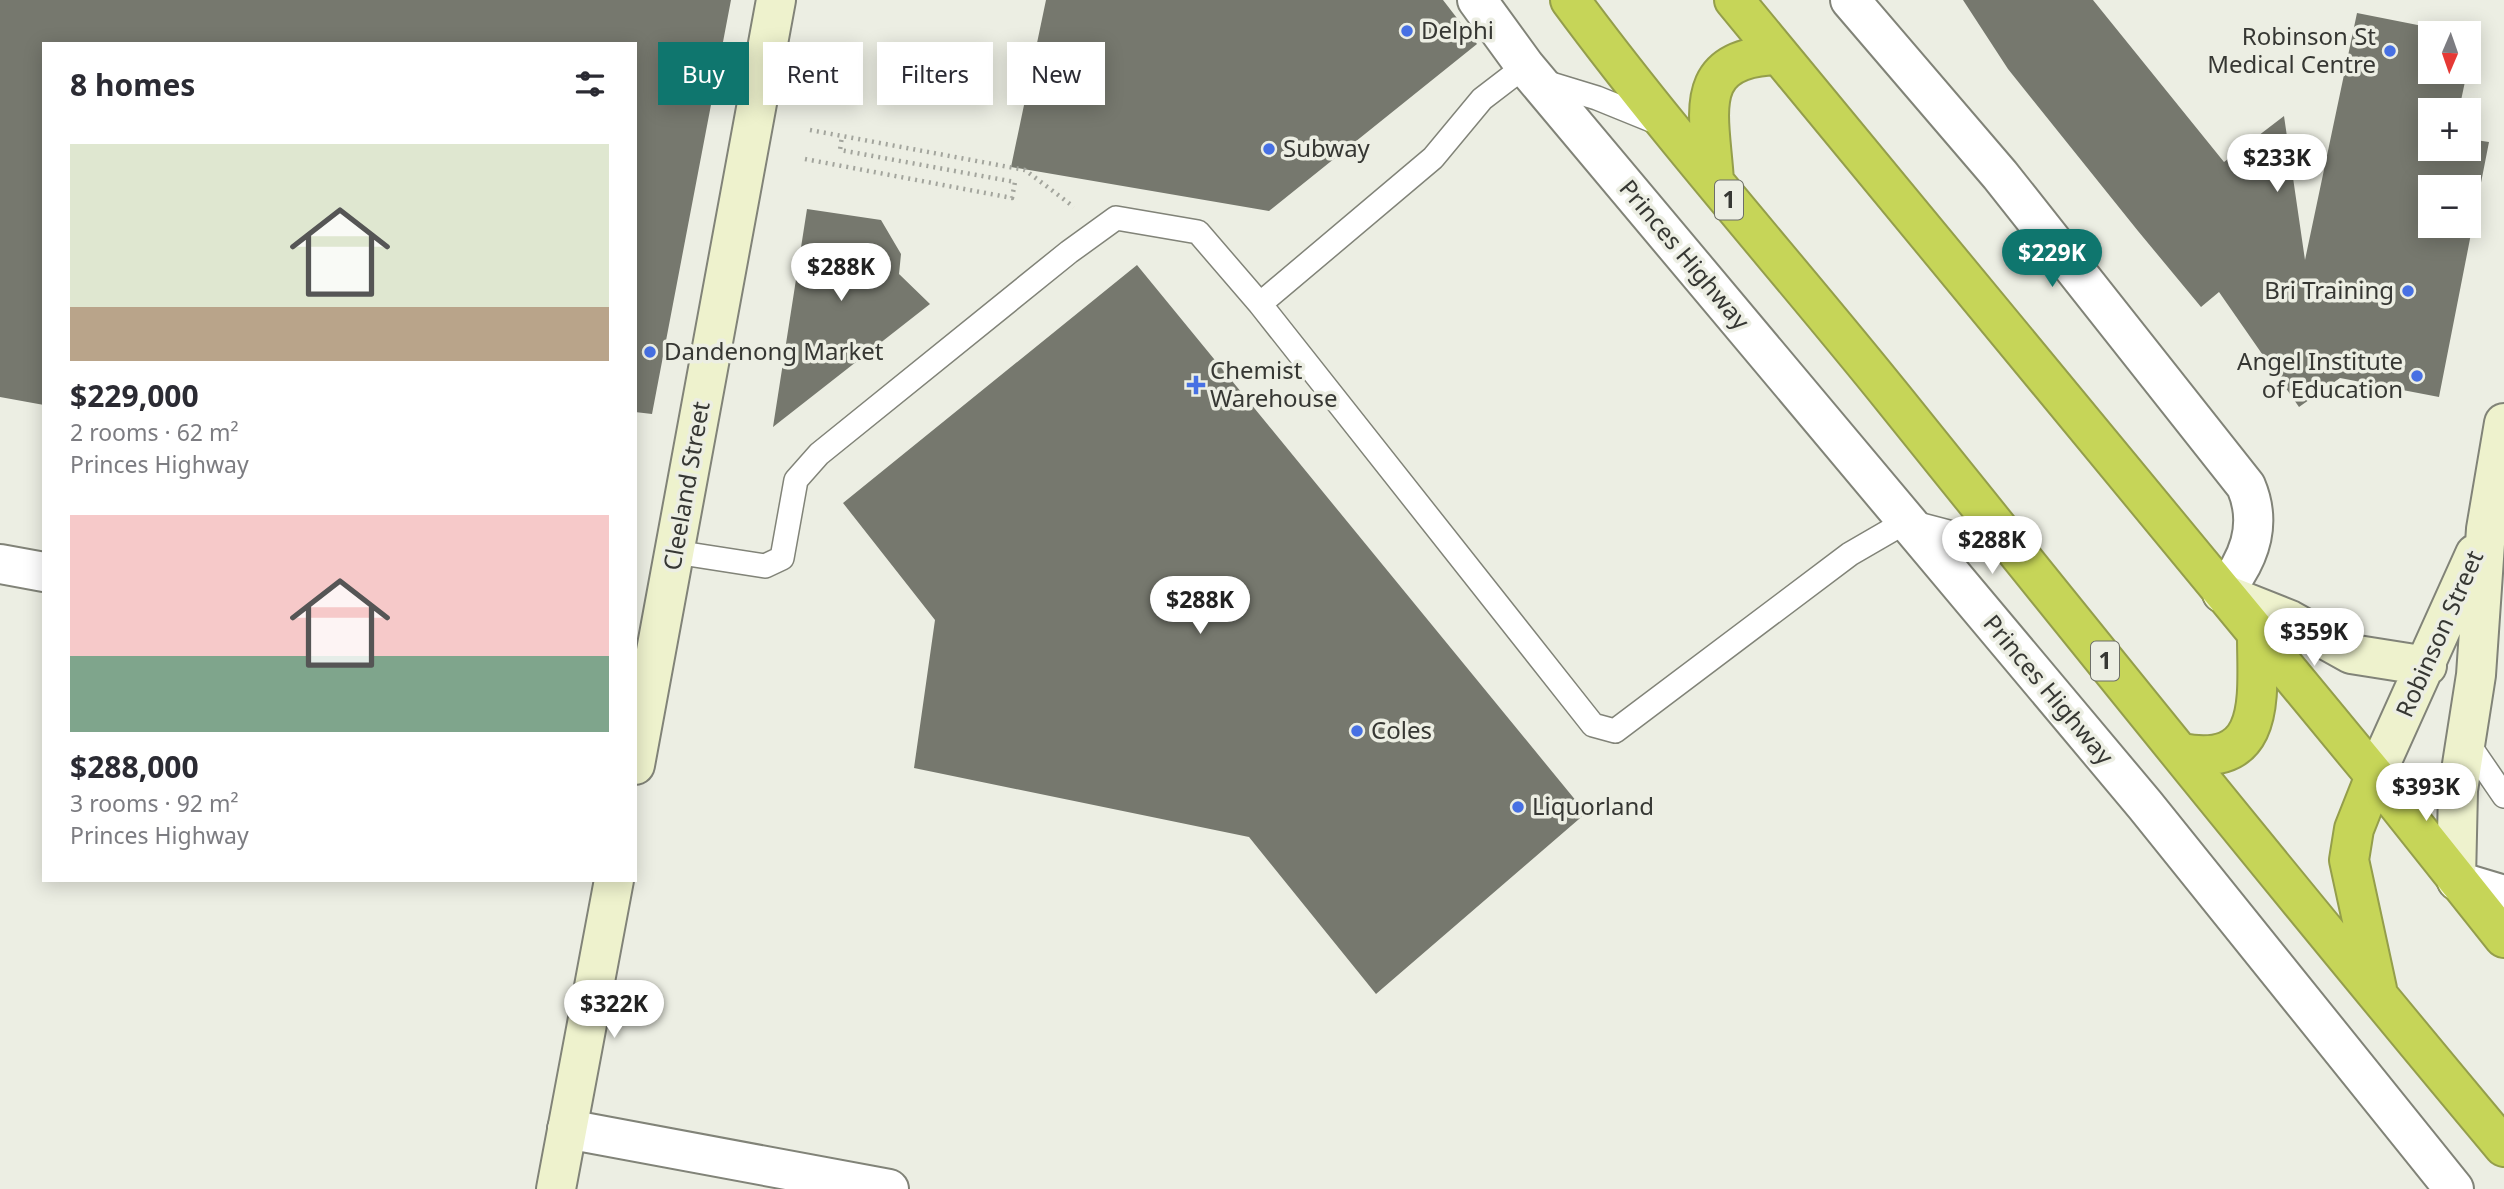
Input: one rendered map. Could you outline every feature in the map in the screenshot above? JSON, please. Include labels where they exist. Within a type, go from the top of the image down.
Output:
[{"type":"highway","name":"1","points":[[1570,0],[1670,128],[2504,1147]]},
{"type":"highway","points":[[1734,0],[2375,776],[2504,938]]},
{"type":"highway","points":[[1714,181],[1710,107],[1715,81],[1724,69],[1738,61],[1779,55]]},
{"type":"highway","points":[[2181,753],[2207,756],[2225,753],[2236,747],[2251,730],[2258,702],[2258,636]]},
{"type":"highway","points":[[2375,776],[2354,830],[2349,860],[2379,997]]},
{"type":"main road","name":"Cleeland Street","points":[[768,42],[776,0]]},
{"type":"main road","name":"Cleeland Street","points":[[637,742],[645,660],[675,552],[763,72]]},
{"type":"main road","name":"Robinson Street","points":[[2456,880],[2458,790],[2476,675],[2486,530],[2504,423]]},
{"type":"main road","name":"Robinson Street","points":[[2375,776],[2427,666],[2486,530]]},
{"type":"main road","points":[[2222,593],[2290,620],[2351,654],[2427,666]]},
{"type":"main road","points":[[556,1189],[614,882]]},
{"type":"street","name":"Princes Highway","points":[[1477,0],[1531,73],[2144,806],[2454,1189]]},
{"type":"street","points":[[1850,0],[2000,176],[2246,486],[2253,508],[2249,547],[2243,566],[2222,593]]},
{"type":"street","points":[[0,564],[42,572]]},
{"type":"street","points":[[2456,880],[2504,895]]},
{"type":"street","points":[[568,1129],[889,1189]]},
{"type":"lane","points":[[1260,304],[1433,158],[1482,99],[1531,73],[1670,128]]},
{"type":"lane","points":[[675,552],[765,566],[782,558],[796,480],[819,454],[1116,218],[1198,232],[1260,304],[1592,725],[1615,731],[1850,554],[1907,521],[2013,549]]},
{"type":"lane","points":[[2467,742],[2504,796]]},
{"type":"path","points":[[810,130],[1025,170],[1103,228]]},
{"type":"path","points":[[805,159],[1012,198],[1015,182],[840,150],[842,136]]},
{"type":"building","name":"Dandenong Market","points":[[0,0],[731,0],[723,42],[658,42],[658,105],[711,105],[652,414],[637,412],[637,42],[42,42],[42,405],[0,397]]},
{"type":"building","points":[[1046,0],[1443,0],[1477,44],[1269,211],[1011,167],[1024,105],[1105,105],[1105,42],[1037,42]]},
{"type":"building","points":[[1963,0],[2093,0],[2224,162],[2284,116],[2305,260],[2357,13],[2418,25],[2418,84],[2464,84],[2462,98],[2418,98],[2418,161],[2481,161],[2481,141],[2489,142],[2481,183],[2481,175],[2418,175],[2418,238],[2470,238],[2439,397],[2340,378],[2299,407],[2219,292],[2201,307],[2008,69]]},
{"type":"building","points":[[807,209],[881,220],[901,254],[899,274],[930,304],[773,427]]},
{"type":"building","points":[[1137,265],[1586,813],[1376,994],[1249,837],[914,768],[935,620],[843,503]]},
{"type":"place","name":"Delphi","points":[[1407,31]]},
{"type":"place","name":"Robinson St Medical Centre","points":[[2390,51]]},
{"type":"place","name":"Subway","points":[[1269,149]]},
{"type":"place","name":"Bri Training","points":[[2408,291]]},
{"type":"place","name":"Dandenong Market","points":[[650,352]]},
{"type":"place","name":"Angel Institute of Education","points":[[2417,376]]},
{"type":"place","name":"Chemist Warehouse","points":[[1196,385]]},
{"type":"place","name":"Coles","points":[[1357,731]]},
{"type":"place","name":"Liquorland","points":[[1518,807]]}]
